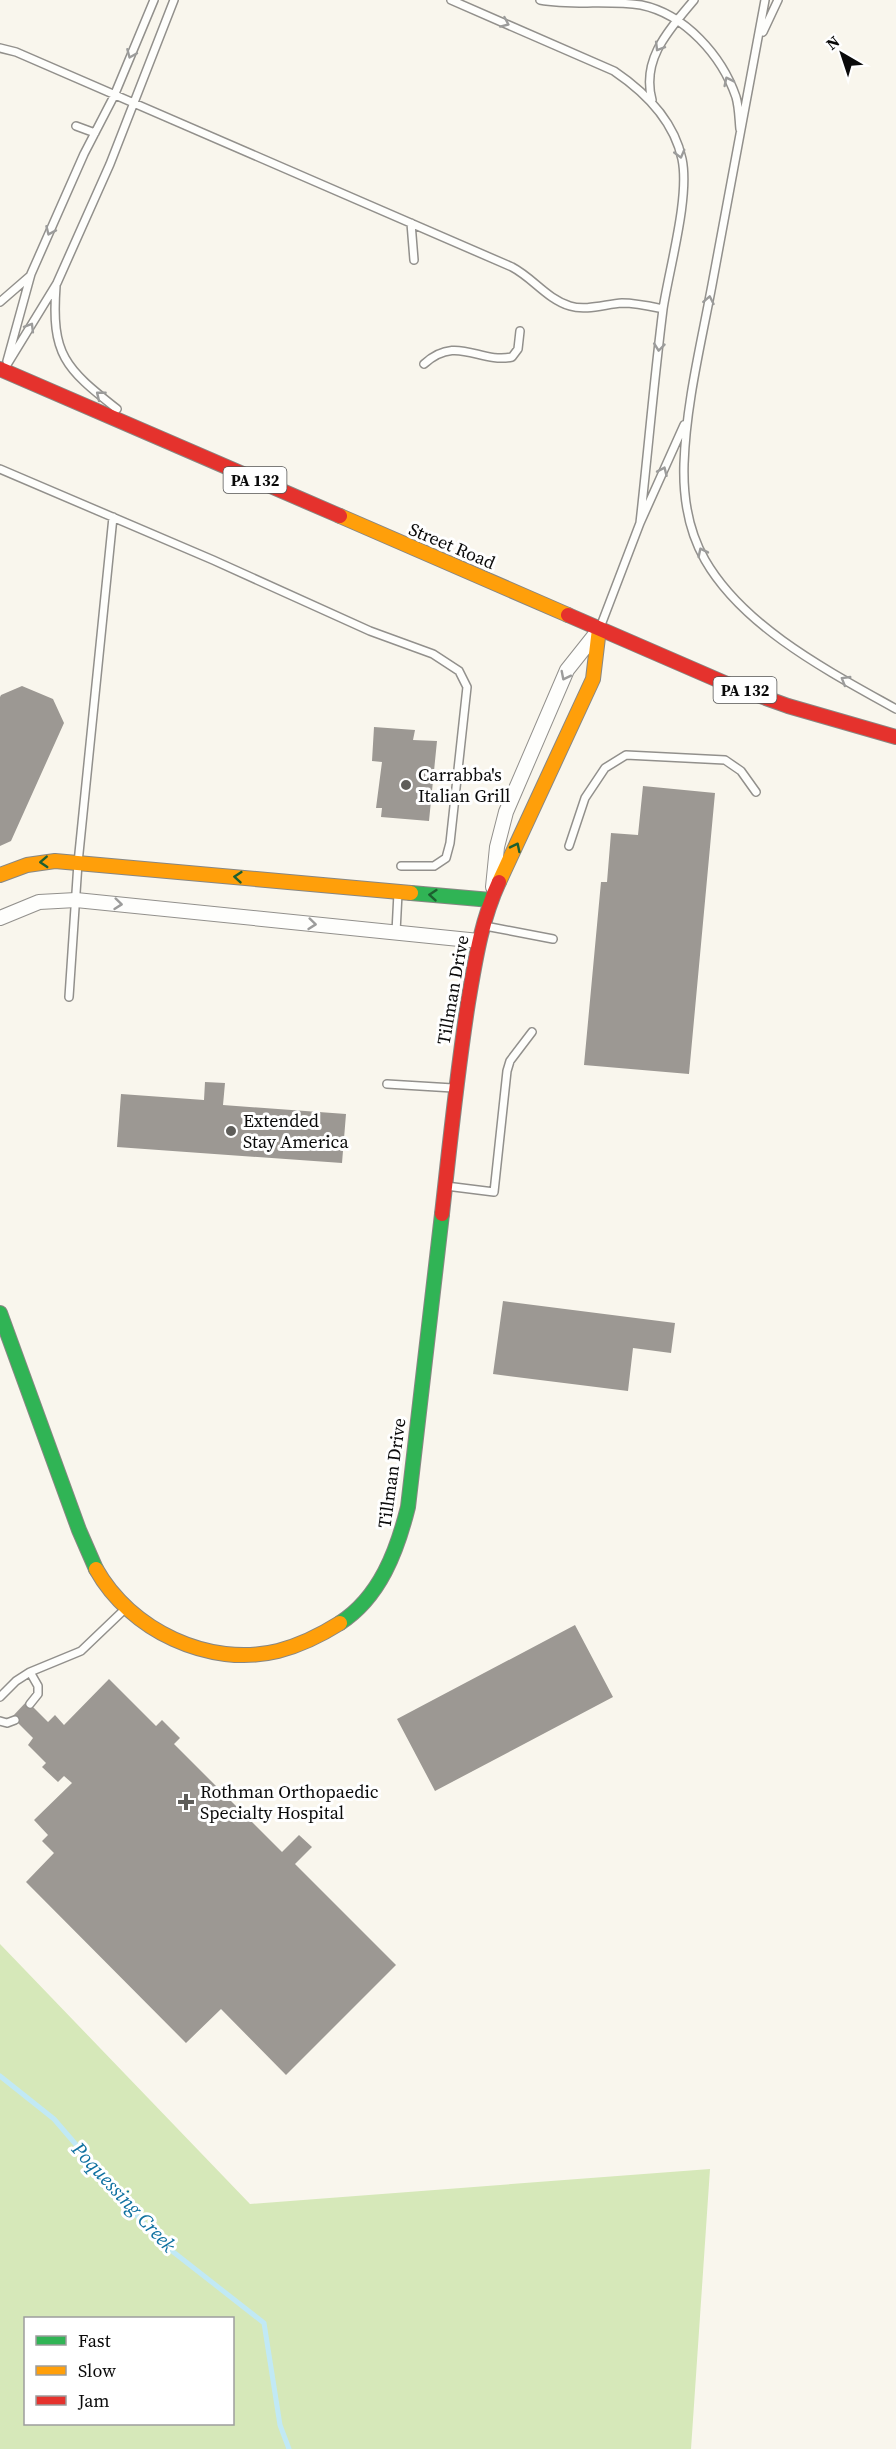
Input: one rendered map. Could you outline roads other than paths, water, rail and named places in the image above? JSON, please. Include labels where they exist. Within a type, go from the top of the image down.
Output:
[{"type":"street","name":"Street Road","points":[[2,370],[727,684],[788,706],[896,737]]},
{"type":"street","name":"Tillman Drive","points":[[491,900],[498,847],[506,812],[567,670],[599,629]]},
{"type":"street","name":"Tillman Drive","points":[[0,1313],[87,1551],[106,1584],[126,1608],[157,1632],[187,1645],[212,1652],[255,1654],[297,1645],[315,1638],[346,1619],[367,1601],[391,1565],[402,1536],[408,1507],[467,1000],[479,941],[491,900],[593,679],[599,629]]},
{"type":"street","points":[[0,874],[25,864],[41,861],[399,887],[491,900]]},
{"type":"street","points":[[0,918],[39,902],[76,900],[479,941]]},
{"type":"lane","points":[[2,370],[31,274],[114,96],[154,0]]},
{"type":"lane","points":[[2,370],[57,283],[110,164],[174,0]]},
{"type":"lane","points":[[451,0],[614,71],[638,87],[653,103],[676,141],[684,176],[663,309],[640,523]]},
{"type":"lane","points":[[540,0],[639,5],[663,12],[677,21],[716,58],[724,72],[737,99],[740,137]]},
{"type":"lane","points":[[653,103],[649,90],[651,62],[693,0]]},
{"type":"lane","points":[[765,0],[687,420],[684,493],[695,539],[716,576],[748,614],[824,667],[896,709]]},
{"type":"lane","points":[[757,45],[778,0]]},
{"type":"lane","points":[[0,48],[16,52],[512,267],[527,275],[547,294],[573,307],[630,303],[663,309]]},
{"type":"lane","points":[[76,126],[95,133]]},
{"type":"lane","points":[[411,223],[414,260]]},
{"type":"lane","points":[[0,303],[31,274]]},
{"type":"lane","points":[[57,283],[54,313],[61,354],[88,386],[145,432]]},
{"type":"lane","points":[[424,364],[435,354],[453,349],[476,352],[499,360],[513,357],[518,349],[520,331]]},
{"type":"lane","points":[[599,629],[640,523],[687,420]]},
{"type":"lane","points":[[0,469],[370,630],[433,654],[459,671],[467,687],[450,843],[446,858],[434,866],[401,866]]},
{"type":"lane","points":[[69,997],[78,863],[113,517]]},
{"type":"lane","points":[[568,846],[585,798],[605,768],[626,755],[725,760],[741,771],[756,792]]},
{"type":"lane","points":[[396,932],[399,887]]},
{"type":"lane","points":[[483,926],[553,939]]},
{"type":"lane","points":[[444,1186],[494,1191],[507,1071],[510,1061],[532,1032]]},
{"type":"lane","points":[[387,1084],[456,1089]]},
{"type":"lane","points":[[0,1697],[16,1681],[30,1672],[81,1651],[126,1608]]},
{"type":"lane","points":[[30,1672],[38,1686],[38,1694],[30,1704]]},
{"type":"lane","points":[[0,1721],[7,1723],[15,1720]]},
{"type":"waterway","name":"Poquessing Creek","points":[[0,2076],[54,2119],[158,2240],[264,2323],[280,2425],[289,2449]]},
{"type":"place","name":"Carrabba's Italian Grill","points":[[406,785]]},
{"type":"place","name":"Extended Stay America","points":[[231,1131]]},
{"type":"place","name":"Rothman Orthopaedic Specialty Hospital","points":[[186,1802]]}]
